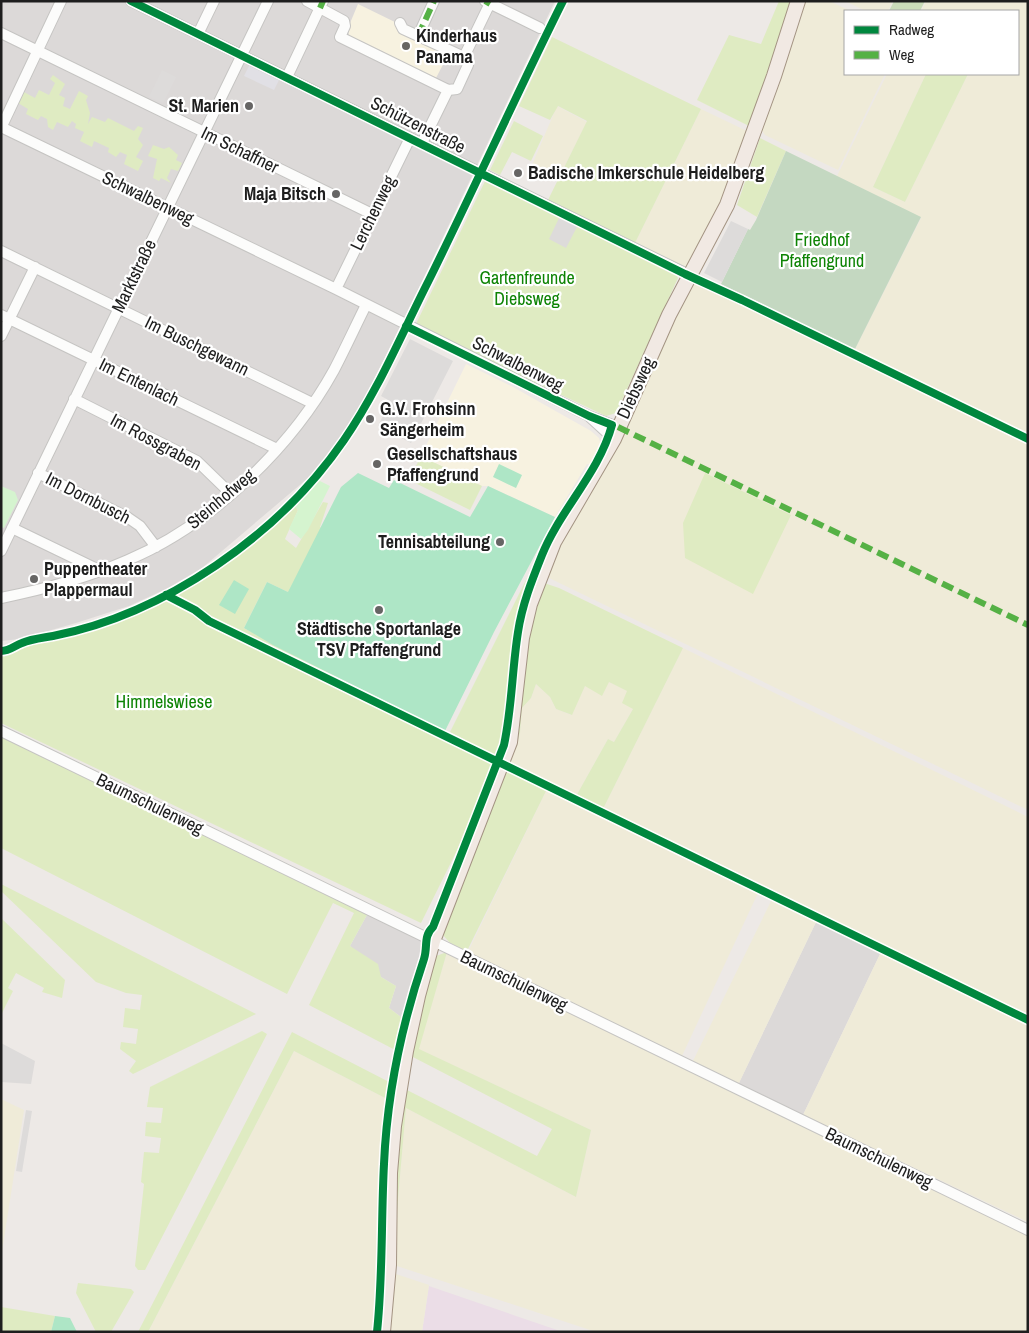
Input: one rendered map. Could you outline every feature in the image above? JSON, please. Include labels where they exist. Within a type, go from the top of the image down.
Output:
[{"type":"main road","name":"Diebsweg","points":[[384,1332],[389,1264],[390,1173],[394,1126],[406,1051],[434,942],[510,742],[522,638],[540,574],[561,527],[599,467],[669,315],[727,205],[774,76],[798,1]]},
{"type":"street","points":[[1,128],[61,1]]},
{"type":"street","name":"Schützenstraße","points":[[131,1],[690,276]]},
{"type":"street","points":[[198,34],[214,1]]},
{"type":"street","name":"Marktstraße","points":[[1,551],[268,1]]},
{"type":"street","points":[[306,1],[322,5],[344,21],[345,26],[340,37],[448,90],[457,89],[468,65],[464,57],[418,36],[403,28],[400,23]]},
{"type":"street","points":[[418,36],[434,1]]},
{"type":"street","points":[[464,57],[489,2],[540,28]]},
{"type":"street","points":[[287,77],[322,5]]},
{"type":"street","name":"Im Schaffner","points":[[1,34],[372,214]]},
{"type":"street","points":[[422,143],[448,90]]},
{"type":"street","name":"Schwalbenweg","points":[[1,128],[336,289],[615,430]]},
{"type":"street","name":"Lerchenweg","points":[[336,289],[410,138]]},
{"type":"street","name":"Im Buschgewann","points":[[1,251],[312,403]]},
{"type":"street","points":[[1,336],[6,317],[35,267]]},
{"type":"street","name":"Steinhofweg","points":[[1,598],[59,585],[101,571],[156,547],[202,517],[230,494],[276,449],[312,403],[334,370],[366,305]]},
{"type":"street","name":"Im Entenlach","points":[[6,317],[276,449]]},
{"type":"street","name":"Im Rossgraben","points":[[74,399],[198,461],[230,494]]},
{"type":"street","name":"Im Dornbusch","points":[[38,473],[127,517],[140,526],[156,547]]},
{"type":"street","points":[[12,528],[101,571]]},
{"type":"street","name":"Baumschulenweg","points":[[1,731],[1028,1230]]},
{"type":"shaded area","points":[[1,1],[555,1],[398,332],[358,411],[321,467],[202,568],[168,588],[129,606],[76,623],[20,639],[1,641]]},
{"type":"shaded area","points":[[805,1],[829,1],[849,10],[844,10],[844,75],[885,75],[838,170],[765,135],[761,129],[801,18]]},
{"type":"shaded area","points":[[845,1],[893,1],[888,10],[864,10]]},
{"type":"shaded area","points":[[926,1],[1028,1],[1028,435],[855,349],[921,218],[837,176],[887,75],[926,75],[873,187],[905,202],[968,75],[1019,75],[1019,10],[922,10]]},
{"type":"shaded area","points":[[358,4],[399,24],[397,29],[448,55],[436,78],[349,36],[348,28]]},
{"type":"shaded area","points":[[250,64],[280,78],[274,90],[244,76]]},
{"type":"shaded area","points":[[162,70],[176,77],[163,103],[149,97]]},
{"type":"shaded area","points":[[557,106],[587,122],[558,179],[532,165]]},
{"type":"shaded area","points":[[701,109],[749,132],[721,207],[686,268],[635,243]]},
{"type":"shaded area","points":[[560,216],[578,225],[566,248],[549,239]]},
{"type":"shaded area","points":[[731,221],[748,229],[722,282],[704,273]]},
{"type":"shaded area","points":[[694,280],[1028,441],[1028,810],[547,577],[556,549]]},
{"type":"shaded area","points":[[410,339],[453,361],[411,443],[378,426],[390,401],[381,396]]},
{"type":"shaded area","points":[[466,364],[513,387],[591,431],[599,438],[601,446],[590,465],[587,464],[555,517],[488,486],[482,486],[421,456]]},
{"type":"shaded area","points":[[683,648],[1028,817],[1028,1015],[602,811]]},
{"type":"shaded area","points":[[609,682],[628,691],[633,709],[614,742],[608,739],[575,798],[514,767],[511,761],[520,733],[522,708],[531,698],[536,684],[550,697],[556,709],[571,715],[585,686]]},
{"type":"shaded area","points":[[547,789],[758,893],[681,1058],[467,954]]},
{"type":"shaded area","points":[[772,899],[817,920],[738,1085],[692,1063]]},
{"type":"shaded area","points":[[368,913],[425,943],[405,1020],[389,1008],[396,986],[381,977],[350,946]]},
{"type":"shaded area","points":[[817,920],[881,952],[803,1115],[738,1085]]},
{"type":"shaded area","points":[[447,952],[1028,1234],[1028,1332],[596,1332],[397,1266],[397,1210],[406,1108],[576,1197],[591,1130],[418,1049]]},
{"type":"shaded area","points":[[881,952],[1028,1026],[1028,1222],[803,1115]]},
{"type":"shaded area","points":[[1,1043],[35,1061],[31,1084],[1,1082]]},
{"type":"shaded area","points":[[294,1051],[389,1100],[384,1137],[377,1332],[148,1332]]},
{"type":"shaded area","points":[[1,1099],[24,1110],[1,1258]]},
{"type":"shaded area","points":[[26,1110],[32,1111],[22,1172],[16,1171]]},
{"type":"shaded area","points":[[396,1274],[429,1285],[422,1332],[389,1332]]},
{"type":"shaded area","points":[[429,1286],[461,1297],[563,1332],[422,1332]]},
{"type":"green space","points":[[779,1],[794,1],[751,127],[697,100],[729,35],[761,44]]},
{"type":"green space","points":[[894,1],[925,1],[920,10],[890,10]]},
{"type":"green space","points":[[552,37],[701,109],[635,243],[547,202],[587,121],[558,106],[550,120],[519,106]]},
{"type":"green space","points":[[53,75],[65,84],[59,95],[65,98],[63,106],[70,109],[79,91],[88,96],[86,100],[90,113],[88,124],[92,117],[105,122],[108,118],[134,131],[138,126],[143,128],[138,139],[143,145],[136,157],[143,161],[138,171],[124,164],[127,155],[120,152],[116,157],[108,152],[109,148],[94,141],[92,147],[80,141],[84,132],[75,128],[76,124],[72,121],[68,127],[57,122],[53,130],[48,127],[47,119],[41,116],[38,120],[26,114],[28,109],[18,103],[24,92],[35,98],[39,90],[49,95],[55,83],[50,79]]},
{"type":"green space","points":[[926,75],[968,75],[905,202],[873,187]]},
{"type":"green space","points":[[514,121],[543,136],[531,161],[512,152],[500,175],[490,170]]},
{"type":"green space","points":[[760,138],[786,151],[757,217],[737,205]]},
{"type":"green space","points":[[153,145],[164,149],[169,147],[178,155],[176,160],[182,163],[178,171],[171,169],[167,178],[171,183],[161,178],[159,181],[153,178],[157,159],[148,156]]},
{"type":"green space","name":"Friedhof Pfaffengrund","points":[[786,151],[921,217],[855,349],[721,284],[748,229],[750,230],[756,220]]},
{"type":"green space","name":"Gartenfreunde Diebsweg","points":[[486,179],[674,270],[678,278],[616,413],[606,416],[415,326]]},
{"type":"green space","points":[[421,456],[482,486],[470,510],[409,480]]},
{"type":"green space","points":[[499,464],[522,475],[516,488],[493,477]]},
{"type":"green space","name":"Städtische Sportanlage TSV Pfaffengrund","points":[[358,473],[389,488],[394,480],[470,517],[488,486],[555,517],[494,632],[445,731],[273,645],[244,628],[267,582],[288,592],[341,487]]},
{"type":"green space","points":[[705,473],[791,515],[753,594],[685,558],[683,523]]},
{"type":"green space","points":[[316,479],[330,486],[308,530],[301,539],[289,529],[298,510],[293,503]]},
{"type":"green space","points":[[1,486],[15,492],[18,500],[4,528],[1,527]]},
{"type":"green space","points":[[323,502],[328,503],[320,527],[329,534],[302,656],[359,691],[263,646],[171,595],[220,566],[252,543],[293,503],[298,510],[285,539],[296,548]],"holes":[[[267,582],[290,593],[267,640],[244,628]]]},
{"type":"green space","points":[[529,574],[517,626],[505,732],[497,757],[450,732]]},
{"type":"green space","points":[[234,580],[249,589],[235,614],[219,605]]},
{"type":"green space","points":[[544,583],[559,588],[683,648],[602,811],[575,798],[608,739],[614,742],[633,709],[622,703],[627,691],[609,682],[602,696],[585,686],[572,715],[556,709],[550,697],[536,684],[531,698],[522,708],[520,733],[511,761],[514,767],[509,758],[528,633]]},
{"type":"green space","name":"Himmelswiese","points":[[167,599],[199,615],[198,618],[495,766],[470,824],[421,923],[1,723],[1,655],[7,655],[18,647],[67,638],[99,628]]},
{"type":"green space","points":[[1,735],[368,913],[350,946],[378,964],[381,977],[396,986],[389,1008],[405,1020],[399,1052],[309,1005],[354,913],[333,903],[287,994],[1,848]]},
{"type":"green space","points":[[509,772],[547,789],[467,951],[450,943],[442,934],[504,773]]},
{"type":"green space","points":[[1,884],[256,1014],[133,1074],[129,1071],[136,1061],[120,1049],[121,1042],[136,1044],[138,1029],[123,1027],[125,1008],[140,1010],[142,995],[126,993],[96,982],[1,891]]},
{"type":"green space","points":[[1,918],[65,980],[62,998],[42,992],[44,988],[16,973],[8,988],[13,991],[1,1015]]},
{"type":"green space","points":[[447,952],[419,1049],[591,1130],[576,1197],[406,1108],[397,1210],[397,1266],[394,1260],[393,1213],[403,1088],[537,1156],[552,1129],[409,1055],[433,963],[436,956]]},
{"type":"green space","points":[[262,1031],[267,1034],[145,1270],[138,1270],[135,1266],[144,1184],[141,1182],[144,1152],[159,1153],[161,1138],[145,1136],[146,1122],[161,1123],[163,1108],[147,1107],[150,1087]]},
{"type":"green space","points":[[292,1032],[393,1084],[389,1100],[294,1051],[148,1332],[138,1332]]},
{"type":"green space","points":[[78,1283],[131,1289],[134,1292],[111,1332],[96,1332],[76,1293]]},
{"type":"green space","points":[[1,1307],[55,1316],[51,1332],[1,1332]]},
{"type":"green space","points":[[55,1316],[70,1318],[77,1332],[51,1332]]},
{"type":"marked path","points":[[320,8],[323,1]]},
{"type":"marked path","points":[[418,36],[434,1]]},
{"type":"marked path","points":[[485,1],[490,4]]},
{"type":"marked path","points":[[618,427],[1028,625]]},
{"type":"cycle path","points":[[131,1],[685,274],[1028,439]]},
{"type":"cycle path","points":[[1,651],[29,640],[95,625],[137,609],[177,589],[216,565],[253,538],[287,508],[317,475],[344,440],[379,382],[563,1]]},
{"type":"cycle path","points":[[377,1332],[388,1112],[402,1034],[424,959],[428,934],[433,927],[504,745],[509,717],[518,632],[531,583],[550,538],[598,459],[612,425],[589,416],[406,326]]},
{"type":"cycle path","points":[[166,595],[195,610],[209,621],[1028,1020]]},
{"type":"place","name":"Kinderhaus Panama","points":[[406,46]]},
{"type":"place","name":"St. Marien","points":[[249,106]]},
{"type":"place","name":"Badische Imkerschule Heidelberg","points":[[518,173]]},
{"type":"place","name":"Maja Bitsch","points":[[336,194]]},
{"type":"place","name":"G.V. Frohsinn Sängerheim","points":[[370,419]]},
{"type":"place","name":"Gesellschaftshaus Pfaffengrund","points":[[377,464]]},
{"type":"place","name":"Tennisabteilung","points":[[500,542]]},
{"type":"place","name":"Puppentheater Plappermaul","points":[[34,579]]},
{"type":"place","name":"Städtische Sportanlage TSV Pfaffengrund","points":[[379,610]]}]
